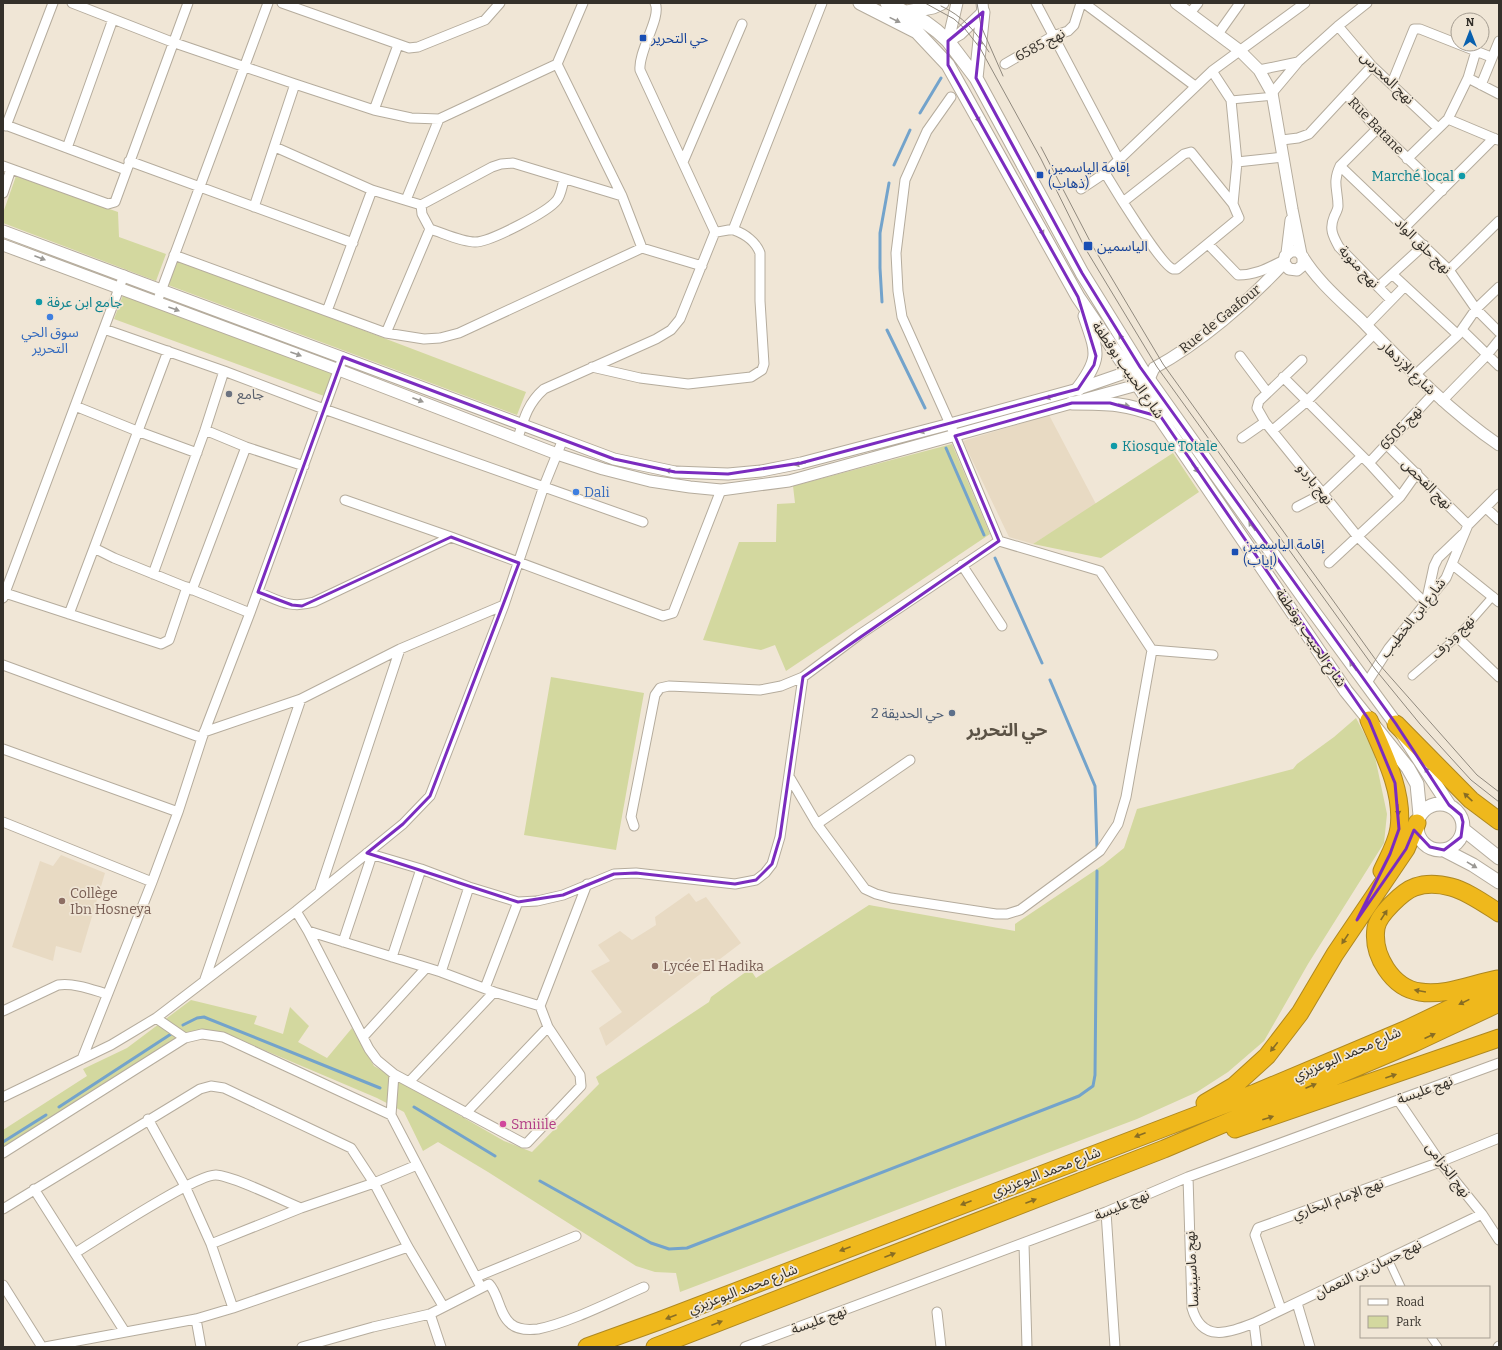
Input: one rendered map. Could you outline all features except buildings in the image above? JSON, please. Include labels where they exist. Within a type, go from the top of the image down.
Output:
[{"type":"highway","points":[[1357,920],[1390,854],[1399,828],[1395,783],[1369,720]]},
{"type":"highway","points":[[1396,724],[1471,800],[1499,821]]},
{"type":"highway","points":[[1159,1128],[1234,1086],[1267,1056],[1300,1013],[1335,954],[1406,849],[1419,819]]},
{"type":"highway","points":[[1499,912],[1452,887],[1433,884],[1414,887],[1399,897],[1385,912],[1376,927],[1377,946],[1382,961],[1391,976],[1405,986],[1419,992],[1445,992],[1499,978]]},
{"type":"highway","name":"شارع محمد البوعزيزي","points":[[655,1347],[1164,1149],[1258,1100],[1499,985]]},
{"type":"highway","name":"شارع محمد البوعزيزي","points":[[587,1347],[659,1322],[1159,1128],[1258,1100],[1421,1040],[1499,1003]]},
{"type":"highway","points":[[1164,1149],[1196,1142],[1499,1038]]},
{"type":"main road","name":"شارع الحبيب بوقطفة","points":[[860,3],[905,25],[926,41],[948,65],[1078,297],[1128,372],[1145,375]]},
{"type":"main road","name":"شارع الحبيب بوقطفة","points":[[887,3],[925,22],[948,41],[976,78],[1082,273],[1145,375],[1396,724],[1448,805]]},
{"type":"main road","points":[[907,12],[933,7],[942,3]]},
{"type":"main road","points":[[976,78],[983,8]]},
{"type":"main road","points":[[926,41],[948,41],[948,65]]},
{"type":"main road","points":[[1078,297],[1095,344],[1096,356],[1094,365],[1078,389]]},
{"type":"main road","name":"شارع الحبيب بوقطفة","points":[[1145,375],[1161,418],[1346,691],[1408,768],[1416,784],[1419,819]]},
{"type":"main road","points":[[1072,403],[1110,403],[1127,405],[1161,418]]},
{"type":"main road","points":[[1444,850],[1457,843],[1464,830],[1461,815],[1456,809],[1448,805],[1436,804],[1429,806],[1419,819],[1420,837],[1424,843],[1430,847],[1444,850],[1473,865],[1499,882]]},
{"type":"main road","points":[[1464,830],[1499,858]]},
{"type":"street","points":[[53,3],[4,125],[126,170]]},
{"type":"street","points":[[72,3],[172,42],[295,84],[374,110],[411,118],[439,118],[558,64],[583,3]]},
{"type":"street","points":[[3,193],[7,168],[108,204],[115,202],[172,42],[188,3]]},
{"type":"street","points":[[157,302],[268,3]]},
{"type":"street","points":[[282,3],[409,48],[418,47],[485,20],[500,3]]},
{"type":"street","points":[[518,438],[527,408],[534,397],[544,389],[656,339],[671,330],[680,319],[715,232],[640,70],[639,61],[657,13],[655,3]]},
{"type":"street","points":[[733,230],[822,3]]},
{"type":"street","points":[[948,41],[958,3]]},
{"type":"street","points":[[1036,3],[1118,158]]},
{"type":"street","points":[[1082,3],[1196,86]]},
{"type":"street","name":"نهج 6585","points":[[1005,64],[1053,36],[1068,31],[1074,24],[1082,3]]},
{"type":"street","points":[[1176,3],[1239,50],[1259,70],[1273,94],[1282,140],[1283,157],[1292,209],[1302,255]]},
{"type":"street","points":[[1190,14],[1198,3]]},
{"type":"street","points":[[1218,34],[1240,3]]},
{"type":"street","points":[[1082,189],[1105,173],[1118,158],[1212,70],[1305,3]]},
{"type":"street","points":[[1231,100],[1273,94],[1298,62],[1338,26],[1368,3]]},
{"type":"street","points":[[948,41],[960,34],[983,8]]},
{"type":"street","points":[[67,148],[113,19]]},
{"type":"street","points":[[683,162],[742,24]]},
{"type":"street","name":"نهج المحرس","points":[[1338,26],[1372,66],[1392,83],[1438,128]]},
{"type":"street","points":[[1392,83],[1414,29],[1420,29],[1450,41]]},
{"type":"street","points":[[1481,85],[1491,57],[1499,41]]},
{"type":"street","points":[[374,110],[398,45]]},
{"type":"street","points":[[1407,159],[1448,119],[1468,78],[1476,52]]},
{"type":"street","points":[[1478,52],[1491,57]]},
{"type":"street","points":[[1259,70],[1298,62]]},
{"type":"street","points":[[558,64],[622,196],[642,248]]},
{"type":"street","points":[[1282,140],[1298,138],[1309,134],[1372,66]]},
{"type":"street","points":[[1212,70],[1231,100],[1237,162],[1233,204]]},
{"type":"street","points":[[1468,78],[1499,94]]},
{"type":"street","points":[[254,207],[295,84]]},
{"type":"street","name":"Rue Batane","points":[[1346,94],[1377,129],[1442,191]]},
{"type":"street","points":[[951,97],[927,131],[905,180],[896,254],[898,291],[902,317],[950,424],[999,541]]},
{"type":"street","points":[[406,200],[439,118]]},
{"type":"street","points":[[1405,227],[1497,139],[1448,119]]},
{"type":"street","points":[[1340,166],[1377,129]]},
{"type":"street","points":[[275,147],[372,190],[421,205],[501,164],[513,163],[564,180],[622,196]]},
{"type":"street","points":[[1105,173],[1123,202],[1162,260],[1170,268],[1178,269],[1238,220],[1240,216],[1233,204],[1192,152],[1184,154],[1123,202]]},
{"type":"street","points":[[1237,162],[1283,157]]},
{"type":"street","points":[[129,161],[353,243]]},
{"type":"street","name":"نهج حلق الواد","points":[[1340,166],[1449,270],[1476,310],[1499,332]]},
{"type":"street","name":"نهج منوبة","points":[[1340,166],[1335,183],[1338,205],[1331,228],[1333,237],[1339,247],[1391,300]]},
{"type":"street","points":[[421,205],[422,214],[430,229],[474,242],[485,241],[499,236],[552,206],[559,199],[564,180]]},
{"type":"street","points":[[327,312],[372,190]]},
{"type":"street","points":[[1289,263],[1292,209]]},
{"type":"street","points":[[1449,270],[1499,222]]},
{"type":"street","points":[[386,332],[430,229]]},
{"type":"street","points":[[3,230],[614,459],[675,472],[728,474],[801,464],[1078,389],[1128,372]]},
{"type":"street","points":[[592,367],[640,378],[688,384],[751,377],[762,370],[764,364],[760,301],[760,253],[754,242],[733,230],[715,232]]},
{"type":"street","points":[[1208,244],[1238,275],[1249,275],[1289,263],[1324,284]]},
{"type":"street","name":"Rue de Gaafour","points":[[3,245],[339,370],[518,438],[556,454],[603,469],[650,481],[721,490],[790,480],[955,436],[1072,403],[1145,375],[1216,326],[1289,263],[1302,265],[1302,255]]},
{"type":"street","points":[[1378,287],[1424,245]]},
{"type":"street","points":[[174,255],[327,312],[386,332],[424,339],[440,338],[459,332],[642,248],[702,266]]},
{"type":"street","points":[[1289,263],[1294,250],[1302,255],[1324,284]]},
{"type":"street","name":"نهج منوبة","points":[[1392,274],[1499,366]]},
{"type":"street","points":[[124,275],[4,596],[69,614],[161,644],[166,643],[169,640],[246,447]]},
{"type":"street","name":"شارع الإزدهار","points":[[1324,284],[1438,397],[1471,426],[1499,445]]},
{"type":"street","points":[[1272,430],[1306,401],[1370,330],[1391,300],[1406,286]]},
{"type":"street","points":[[1415,375],[1460,333],[1476,310],[1499,287]]},
{"type":"street","points":[[104,329],[224,370],[324,409],[643,522]]},
{"type":"street","name":"نهج 6505","points":[[1369,464],[1386,444],[1438,397],[1487,356],[1499,340]]},
{"type":"street","points":[[69,614],[168,351]]},
{"type":"street","points":[[1240,356],[1267,392]]},
{"type":"street","points":[[82,1059],[152,882],[178,812],[203,735],[258,592],[343,357]]},
{"type":"street","name":"نهج باردو","points":[[1302,360],[1267,392],[1256,405],[1265,422],[1358,537],[1426,604]]},
{"type":"street","points":[[152,574],[197,453],[224,370]]},
{"type":"street","points":[[1283,377],[1362,456],[1400,497]]},
{"type":"street","points":[[75,406],[197,453]]},
{"type":"street","points":[[1242,438],[1265,422]]},
{"type":"street","points":[[205,430],[246,447],[304,466]]},
{"type":"street","points":[[3,1096],[111,1045],[156,1018],[205,979],[296,911],[320,890],[369,854],[403,824],[430,796],[504,605],[544,486],[563,439]]},
{"type":"street","name":"نهج الفحص","points":[[1386,444],[1416,473],[1466,529]]},
{"type":"street","name":"نهج 6505","points":[[1297,508],[1322,494],[1362,456]]},
{"type":"street","points":[[1329,563],[1400,497],[1416,473]]},
{"type":"street","points":[[344,500],[451,537],[663,616],[669,616],[673,613],[682,592],[721,490]]},
{"type":"street","name":"شارع ابن الخطيب","points":[[1366,684],[1389,648],[1446,578],[1453,565],[1466,529],[1499,494]]},
{"type":"street","points":[[1486,508],[1499,520]]},
{"type":"street","points":[[1426,604],[1434,566],[1438,558],[1466,529]]},
{"type":"street","points":[[258,592],[292,605],[302,606],[314,602],[451,537]]},
{"type":"street","points":[[634,826],[631,817],[637,784],[655,695],[660,688],[669,686],[760,690],[781,686],[803,677],[859,635],[999,541],[1100,571],[1152,650],[1126,797],[1118,824],[1100,851],[1020,910],[1007,914],[996,914],[876,894],[865,889],[817,824],[790,778]]},
{"type":"street","points":[[94,548],[152,574],[250,613]]},
{"type":"street","points":[[962,565],[1002,626]]},
{"type":"street","points":[[1453,565],[1496,599]]},
{"type":"street","name":"نهج وذرف","points":[[1412,676],[1457,637],[1496,599]]},
{"type":"street","points":[[3,665],[203,735],[301,699],[400,649],[504,605]]},
{"type":"street","points":[[1457,637],[1499,677]]},
{"type":"street","points":[[320,890],[400,649]]},
{"type":"street","points":[[1152,650],[1213,655]]},
{"type":"street","points":[[369,854],[421,869],[469,887],[518,902],[537,901],[563,895],[614,874],[636,873],[734,884],[756,880],[765,873],[772,864],[780,837],[790,778],[803,677]]},
{"type":"street","points":[[205,979],[301,699]]},
{"type":"street","points":[[3,749],[178,812]]},
{"type":"street","points":[[817,824],[910,760]]},
{"type":"street","points":[[4,824],[152,882]]},
{"type":"street","points":[[343,942],[369,854]]},
{"type":"street","points":[[392,957],[421,869]]},
{"type":"street","points":[[296,911],[308,930],[372,1055],[394,1074],[523,1143],[530,1141],[581,1086],[580,1075],[548,1027],[540,1006],[587,884]]},
{"type":"street","points":[[441,972],[469,887]]},
{"type":"street","points":[[409,1082],[489,990],[518,902]]},
{"type":"street","points":[[308,930],[441,972],[489,990],[540,1006]]},
{"type":"street","points":[[362,1037],[426,968]]},
{"type":"street","points":[[3,1011],[58,985],[67,984],[81,986],[107,994]]},
{"type":"street","points":[[156,1018],[185,1038]]},
{"type":"street","points":[[466,1113],[548,1027]]},
{"type":"street","points":[[3,1154],[185,1038],[202,1034],[223,1037],[391,1116]]},
{"type":"street","name":"نهج عليسة","points":[[746,1347],[1024,1244],[1106,1212],[1188,1177],[1499,1063]]},
{"type":"street","points":[[394,1074],[391,1116],[481,1287]]},
{"type":"street","points":[[3,1209],[148,1119],[200,1089],[211,1086],[224,1088],[346,1144],[356,1154],[374,1183],[408,1247],[443,1306]]},
{"type":"street","name":"نهج الخزامى","points":[[1398,1100],[1440,1162],[1482,1214],[1499,1240]]},
{"type":"street","points":[[148,1119],[186,1186],[211,1244],[233,1308]]},
{"type":"street","name":"نهج الإمام البخاري","points":[[1281,1309],[1255,1235],[1258,1228],[1440,1162],[1499,1138]]},
{"type":"street","points":[[211,1244],[301,1208],[374,1183],[417,1165]]},
{"type":"street","points":[[75,1253],[186,1186],[207,1176],[222,1176],[301,1208]]},
{"type":"street","name":"نهج ماسينيسا","points":[[1188,1177],[1191,1288],[1195,1318],[1207,1330],[1216,1333],[1233,1331],[1254,1323]]},
{"type":"street","points":[[34,1189],[125,1332]]},
{"type":"street","points":[[1106,1212],[1115,1347]]},
{"type":"street","name":"نهج حسان بن النعمان","points":[[1254,1323],[1482,1214]]},
{"type":"street","points":[[476,1277],[576,1236]]},
{"type":"street","points":[[1024,1244],[1027,1347]]},
{"type":"street","points":[[45,1347],[196,1319],[233,1308],[408,1247]]},
{"type":"street","points":[[1388,1260],[1400,1286]]},
{"type":"street","points":[[302,1347],[373,1327],[430,1314],[481,1287],[490,1284],[510,1323],[521,1329],[528,1330],[538,1329],[572,1318],[644,1287]]},
{"type":"street","points":[[3,1285],[42,1347]]},
{"type":"street","points":[[1297,1303],[1310,1347]]},
{"type":"street","points":[[937,1312],[941,1347]]},
{"type":"street","points":[[430,1314],[441,1347]]},
{"type":"street","points":[[196,1319],[201,1347]]},
{"type":"street","points":[[1254,1323],[1257,1347]]},
{"type":"street","points":[[1432,1338],[1438,1347]]},
{"type":"highlighted area","points":[[983,12],[976,78],[1082,273],[1140,367],[1396,724],[1449,805],[1461,815],[1463,822],[1461,837],[1444,850],[1430,847],[1414,830],[1406,849],[1357,920],[1390,854],[1399,829],[1395,783],[1369,720],[1161,417],[1110,403],[1072,403],[955,436],[999,541],[803,677],[780,837],[772,864],[756,880],[735,884],[636,873],[614,874],[563,895],[518,902],[367,853],[403,824],[430,796],[519,563],[451,537],[302,606],[292,605],[258,592],[343,357],[614,459],[675,472],[728,474],[801,463],[1078,389],[1094,365],[1096,356],[1078,297],[948,65],[948,41]]},
{"type":"shaded area","points":[[1049,415],[1096,504],[1033,544],[1009,537],[963,441]]},
{"type":"shaded area","name":"Collège Ibn Hosneya","points":[[61,855],[105,873],[81,953],[56,946],[53,961],[12,947],[40,861],[53,866]]},
{"type":"shaded area","name":"Lycée El Hadika","points":[[689,893],[696,902],[706,897],[741,943],[606,1046],[599,1028],[622,1012],[591,971],[610,961],[598,945],[620,931],[632,940],[656,925],[655,917]]},
{"type":"green space","points":[[16,176],[118,212],[119,237],[166,254],[156,281],[3,223],[3,213]]},
{"type":"green space","points":[[176,259],[526,392],[517,415],[168,285]]},
{"type":"green space","points":[[123,295],[333,372],[324,396],[114,319]]},
{"type":"green space","points":[[952,444],[990,534],[786,671],[775,645],[761,650],[703,640],[739,542],[776,542],[777,504],[795,503],[793,486]]},
{"type":"green space","points":[[1173,453],[1199,492],[1101,558],[1033,544]]},
{"type":"green space","points":[[551,677],[644,693],[616,850],[524,835]]},
{"type":"green space","points":[[1356,718],[1374,752],[1387,814],[1384,843],[1308,964],[1264,1041],[1228,1072],[1197,1092],[1137,1119],[680,1292],[676,1273],[655,1272],[636,1266],[438,1142],[423,1151],[404,1112],[377,1098],[224,1033],[202,1030],[3,1150],[3,1130],[87,1076],[83,1069],[127,1048],[191,1000],[257,1016],[254,1024],[283,1034],[290,1007],[309,1026],[298,1042],[327,1058],[352,1028],[374,1066],[504,1141],[532,1152],[599,1084],[596,1077],[709,1002],[711,997],[750,969],[756,978],[869,905],[1015,931],[1015,924],[1103,865],[1124,848],[1137,809],[1293,769],[1297,764],[1334,737]]},
{"type":"waterway","points":[[920,113],[941,78]]},
{"type":"waterway","points":[[894,165],[910,130]]},
{"type":"waterway","points":[[882,302],[880,233],[889,183]]},
{"type":"waterway","points":[[887,330],[925,408]]},
{"type":"waterway","points":[[946,448],[984,535]]},
{"type":"waterway","points":[[995,558],[1042,663]]},
{"type":"waterway","points":[[1050,680],[1095,786],[1097,847]]},
{"type":"waterway","points":[[540,1181],[651,1243],[669,1249],[687,1248],[1079,1096],[1093,1086],[1095,1075],[1097,871]]},
{"type":"waterway","points":[[183,1025],[197,1018],[204,1017],[380,1088]]},
{"type":"waterway","points":[[59,1107],[171,1034]]},
{"type":"waterway","points":[[414,1107],[495,1156]]},
{"type":"waterway","points":[[3,1142],[46,1115]]},
{"type":"tram line","points":[[925,3],[954,19],[965,29],[980,48],[1041,159],[1085,248],[1157,367],[1375,669],[1420,724],[1471,780],[1499,802]]},
{"type":"tram line","points":[[977,3],[981,26],[1003,76]]},
{"type":"tram line","points":[[941,6],[949,10],[968,25],[989,52]]},
{"type":"tram line","points":[[1041,147],[1092,245],[1163,364],[1378,663],[1477,775],[1499,792]]},
{"type":"place","name":"حي التحرير","points":[[643,38]]},
{"type":"place","name":"إقامة الياسمين (ذهاب)","points":[[1040,175]]},
{"type":"place","name":"Marché local","points":[[1462,176]]},
{"type":"place","name":"الياسمين","points":[[1088,246]]},
{"type":"place","name":"جامع ابن عرفة","points":[[39,302]]},
{"type":"place","name":"سوق الحي التحرير","points":[[50,317]]},
{"type":"place","name":"جامع","points":[[229,394]]},
{"type":"place","name":"Kiosque Totale","points":[[1114,446]]},
{"type":"place","name":"Dali","points":[[576,492]]},
{"type":"place","name":"إقامة الياسمين (إياب)","points":[[1235,552]]},
{"type":"place","name":"حي الحديقة 2","points":[[952,713]]},
{"type":"place","name":"Collège Ibn Hosneya","points":[[62,901]]},
{"type":"place","name":"Lycée El Hadika","points":[[655,966]]},
{"type":"place","name":"Smiiile","points":[[503,1124]]},
{"type":"district","name":"حي التحرير","points":[[1007,730]]}]
